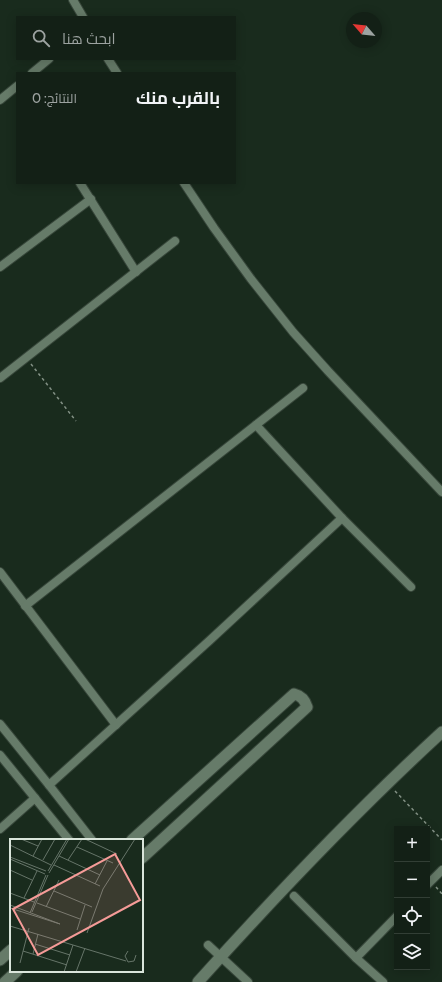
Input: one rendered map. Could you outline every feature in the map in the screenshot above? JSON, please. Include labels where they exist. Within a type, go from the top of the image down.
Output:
[{"type":"street","points":[[73,0],[82,16]]},
{"type":"street","points":[[33,72],[48,60]]},
{"type":"street","points":[[109,60],[116,72]]},
{"type":"street","points":[[0,100],[16,87]]},
{"type":"street","points":[[81,184],[136,272]]},
{"type":"street","points":[[185,184],[200,209],[223,241],[293,332],[442,492]]},
{"type":"street","points":[[0,267],[90,199]]},
{"type":"street","points":[[0,378],[175,241]]},
{"type":"street","points":[[25,606],[303,388]]},
{"type":"street","points":[[256,425],[342,518],[411,587]]},
{"type":"street","points":[[49,785],[342,518]]},
{"type":"street","points":[[0,572],[116,725]]},
{"type":"street","points":[[133,839],[294,694],[303,698],[307,707],[143,857]]},
{"type":"street","points":[[0,724],[91,839]]},
{"type":"street","points":[[198,982],[284,888],[344,826],[442,732]]},
{"type":"street","points":[[0,754],[69,839]]},
{"type":"street","points":[[0,829],[35,798]]},
{"type":"street","points":[[430,882],[442,870]]},
{"type":"street","points":[[294,896],[356,958],[383,982]]},
{"type":"street","points":[[356,958],[394,919]]},
{"type":"street","points":[[208,945],[248,982]]},
{"type":"street","points":[[0,960],[10,951]]},
{"type":"street","points":[[5,982],[16,972]]},
{"type":"path","points":[[26,358],[76,421]]},
{"type":"path","points":[[394,791],[442,840]]},
{"type":"path","points":[[430,884],[442,894]]}]
